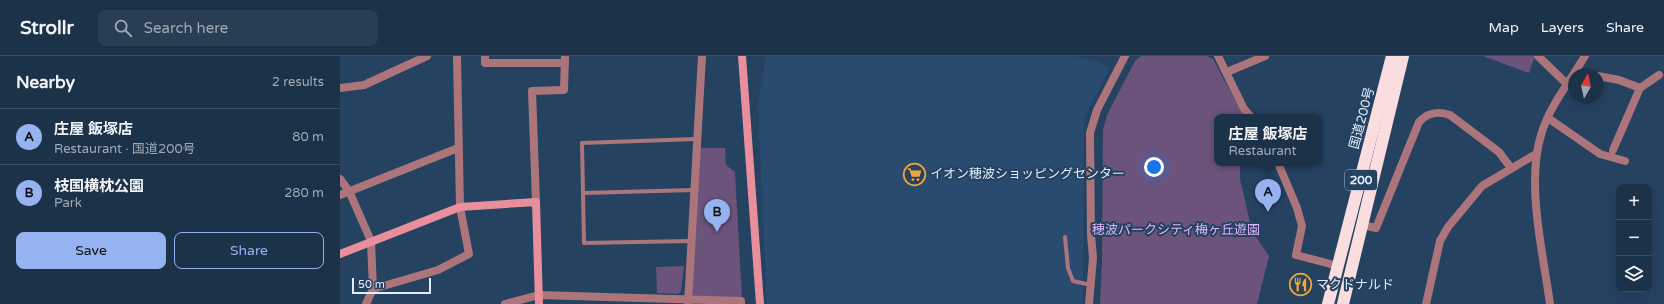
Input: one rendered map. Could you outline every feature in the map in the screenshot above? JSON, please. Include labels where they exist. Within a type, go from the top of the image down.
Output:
[{"type":"highway","name":"国道200号","points":[[1328,304],[1392,56]]},
{"type":"highway","name":"国道200号","points":[[1343,304],[1403,56]]},
{"type":"street","points":[[340,88],[364,86],[427,56]]},
{"type":"street","points":[[372,289],[438,270],[469,254],[460,208],[457,56]]},
{"type":"street","points":[[485,56],[485,63],[565,59],[564,90],[532,91],[539,304]]},
{"type":"street","points":[[688,302],[696,139],[702,56]]},
{"type":"street","points":[[742,56],[760,304]]},
{"type":"street","points":[[1089,304],[1093,258],[1090,236],[1090,133],[1096,110],[1125,56]]},
{"type":"street","points":[[1218,56],[1244,109],[1248,114]]},
{"type":"street","points":[[1227,72],[1265,56]]},
{"type":"street","points":[[1538,56],[1567,84],[1548,118],[1541,134],[1536,154],[1535,183],[1537,208],[1550,304]]},
{"type":"street","points":[[1579,68],[1586,56]]},
{"type":"street","points":[[1613,150],[1640,88],[1659,75]]},
{"type":"street","points":[[1604,77],[1619,80],[1640,88]]},
{"type":"street","points":[[1362,225],[1376,228],[1419,122],[1425,116],[1441,112],[1450,115],[1499,152],[1511,168]]},
{"type":"street","points":[[1548,118],[1600,154],[1625,161]]},
{"type":"street","points":[[340,195],[458,148]]},
{"type":"street","points":[[1426,304],[1440,241],[1448,227],[1482,186],[1536,154]]},
{"type":"street","points":[[1279,166],[1297,208],[1302,226],[1296,255],[1338,266]]},
{"type":"street","points":[[340,179],[349,191],[371,241],[372,289],[365,304]]},
{"type":"street","points":[[340,254],[460,208],[536,202]]},
{"type":"street","points":[[505,304],[538,295],[688,302],[741,301],[741,304]]},
{"type":"lane","points":[[691,241],[584,243],[582,143],[696,139]]},
{"type":"lane","points":[[583,193],[694,190]]},
{"type":"lane","points":[[1065,238],[1069,275],[1073,281],[1091,285]]},
{"type":"shaded area","points":[[766,56],[1074,56],[1099,62],[1110,68],[1084,118],[1083,304],[767,304],[758,106]]},
{"type":"green space","name":"穂波パークシティ梅ヶ丘遊園","points":[[1141,56],[1207,56],[1213,59],[1242,114],[1214,114],[1214,166],[1240,166],[1240,179],[1252,231],[1269,256],[1257,304],[1100,304],[1102,262],[1103,130],[1107,115],[1135,61]]},
{"type":"green space","points":[[1483,56],[1535,56],[1529,73]]},
{"type":"green space","points":[[700,148],[725,148],[726,165],[735,172],[742,298],[697,298],[692,295]]},
{"type":"green space","points":[[684,266],[681,291],[678,294],[657,293],[656,267]]},
{"type":"place","name":"イオン穂波ショッピングセンター","points":[[915,174]]},
{"type":"place","name":"庄屋 飯塚店","points":[[1268,212]]},
{"type":"place","name":"枝国横枕公園","points":[[717,232]]},
{"type":"place","name":"マクドナルド","points":[[1301,285]]}]
